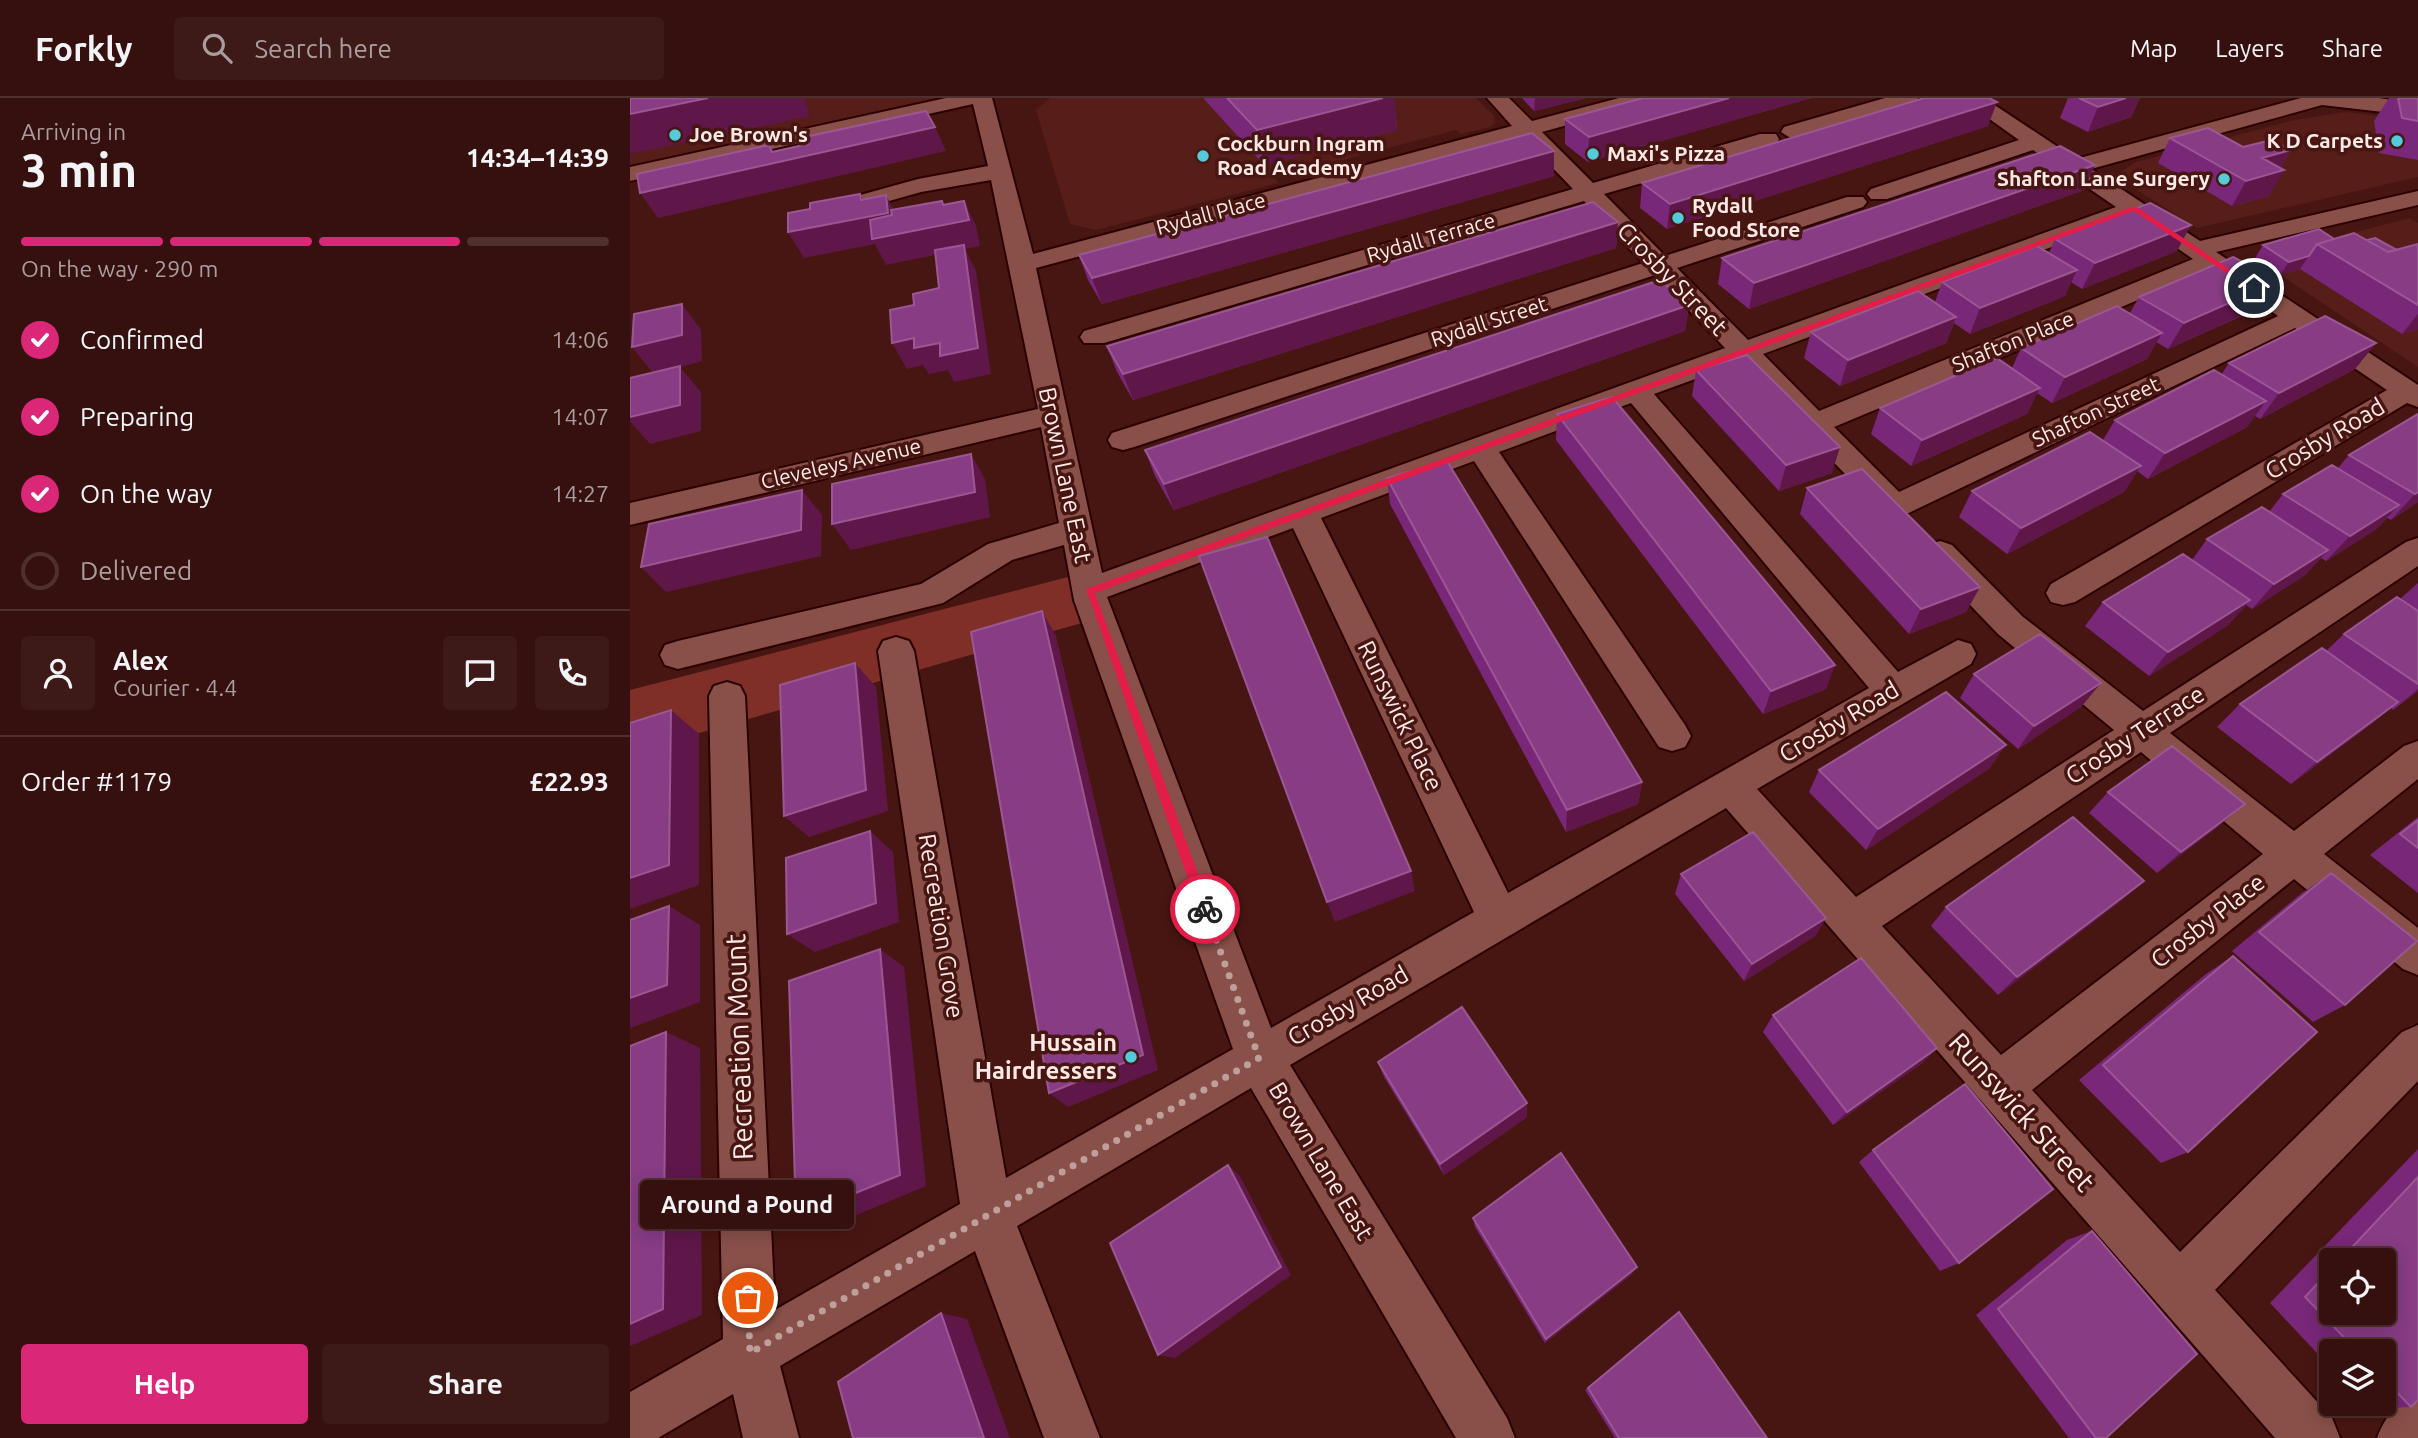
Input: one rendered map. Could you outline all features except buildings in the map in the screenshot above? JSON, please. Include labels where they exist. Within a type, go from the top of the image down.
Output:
[{"type":"street","points":[[630,174],[974,98]]},
{"type":"street","name":"Brown Lane East","points":[[982,98],[1023,264],[1089,591],[1259,1058],[1487,1438]]},
{"type":"street","name":"Crosby Street","points":[[1497,98],[2010,625],[2418,955]]},
{"type":"street","name":"Rydall Place","points":[[1023,264],[1643,98]]},
{"type":"street","points":[[1792,132],[1908,98]]},
{"type":"street","points":[[1970,98],[2412,395]]},
{"type":"street","points":[[2072,167],[2320,99],[2370,102],[2418,110]]},
{"type":"street","name":"Rydall Terrace","points":[[1094,338],[1768,139]]},
{"type":"street","name":"Rydall Street","points":[[1123,440],[1661,267],[2036,142]]},
{"type":"street","points":[[824,213],[920,197],[1000,171]]},
{"type":"street","name":"Shafton Place","points":[[1814,424],[2204,255],[2418,198]]},
{"type":"street","points":[[1089,591],[2135,208]]},
{"type":"street","name":"Shafton Street","points":[[1911,523],[2297,317]]},
{"type":"street","points":[[1636,391],[1892,690]]},
{"type":"street","name":"Crosby Road","points":[[2063,593],[2412,395]]},
{"type":"street","name":"Cleveleys Avenue","points":[[630,514],[1052,415]]},
{"type":"street","points":[[1481,448],[1672,736]]},
{"type":"street","name":"Runswick Place","points":[[1302,513],[1499,920]]},
{"type":"street","points":[[678,655],[931,594],[1000,552],[1076,530]]},
{"type":"street","name":"Crosby Terrace","points":[[1853,922],[2140,730],[2418,550]]},
{"type":"street","name":"Recreation Grove","points":[[896,651],[987,1214],[1072,1438]]},
{"type":"street","name":"Crosby Road","points":[[630,1423],[1958,654]]},
{"type":"street","name":"Recreation Mount","points":[[727,696],[750,1353],[771,1438]]},
{"type":"street","name":"Crosby Place","points":[[1999,1086],[2418,757]]},
{"type":"street","name":"Runswick Street","points":[[1731,787],[2180,1288],[2292,1431]]},
{"type":"street","points":[[2180,1288],[2418,1048]]},
{"type":"street","points":[[2405,1438],[2418,1423]]},
{"type":"shaded area","points":[[630,98],[974,98],[630,174]]},
{"type":"shaded area","name":"Cockburn Ingram Road Academy","points":[[1050,98],[1476,98],[1494,116],[1495,122],[1490,127],[1461,134],[1456,130],[1275,178],[1279,183],[1096,230],[1070,224],[1036,110]]},
{"type":"shaded area","points":[[2346,112],[2418,121],[2418,177],[2197,228],[2126,183],[2122,177],[2122,171],[2136,162],[2295,120]]},
{"type":"shaded area","points":[[2410,218],[2418,223],[2418,367],[2255,258]]},
{"type":"shaded area","points":[[1072,576],[1085,622],[630,753],[630,690]]},
{"type":"way so far","points":[[748,1298],[750,1353],[1259,1058],[1205,909]]},
{"type":"place","name":"Joe Brown's","points":[[675,135]]},
{"type":"place","name":"K D Carpets","points":[[2397,141]]},
{"type":"place","name":"Maxi's Pizza","points":[[1593,154]]},
{"type":"place","name":"Cockburn Ingram Road Academy","points":[[1203,156]]},
{"type":"place","name":"Shafton Lane Surgery","points":[[2224,179]]},
{"type":"place","name":"Rydall Food Store","points":[[1678,218]]},
{"type":"place","name":"Hussain Hairdressers","points":[[1131,1057]]},
{"type":"place","name":"Around a Pound","points":[[748,1298]]},
{"type":"route","points":[[1205,909],[1090,600],[1089,591],[2135,208],[2254,288]]}]
